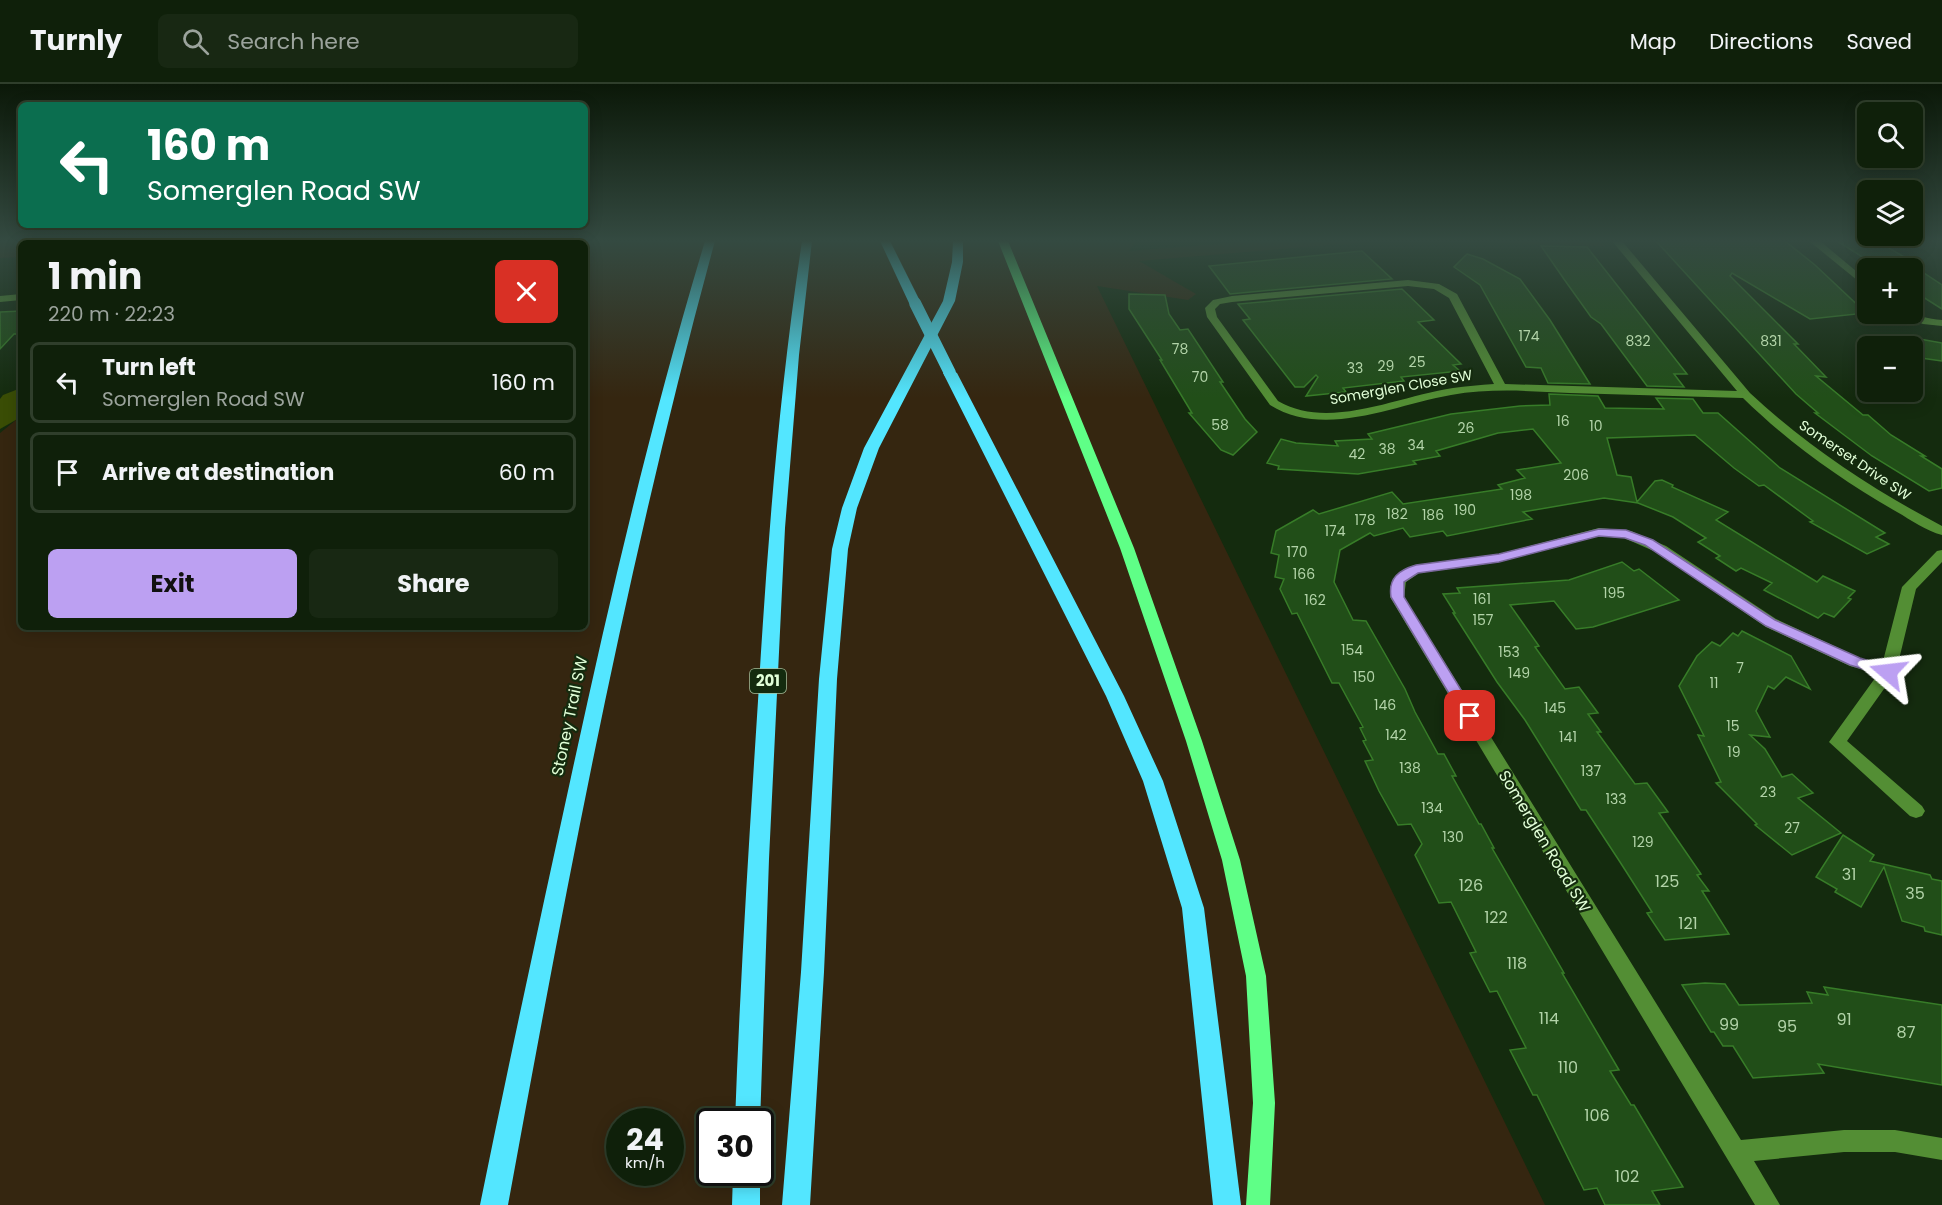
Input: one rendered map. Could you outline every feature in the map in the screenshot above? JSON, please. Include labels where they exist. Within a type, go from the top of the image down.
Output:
[{"type":"highway","name":"Stoney Trail SW","points":[[494,1205],[620,591],[695,293]]},
{"type":"highway","name":"201","points":[[749,1108],[775,551],[790,382],[801,293]]},
{"type":"highway","points":[[910,293],[1115,696],[1153,781],[1193,908],[1227,1205]]},
{"type":"highway","points":[[796,1205],[807,1066],[824,734],[840,549],[851,502],[864,467],[899,392],[937,328],[952,293]]},
{"type":"highway","points":[[746,1205],[747,1186]]},
{"type":"main road","points":[[1024,293],[1127,548],[1194,741],[1231,860],[1256,976],[1264,1102],[1258,1205]]},
{"type":"street","name":"Somerglen Close SW","points":[[1295,293],[1232,299],[1217,302],[1210,308],[1212,317],[1274,403],[1298,414],[1319,417],[1368,411],[1452,391],[1501,387],[1746,395]]},
{"type":"street","name":"Somerglen Close SW","points":[[1448,293],[1453,296],[1501,387]]},
{"type":"street","name":"Somerset Drive SW","points":[[1661,293],[1746,395],[1787,434],[1834,468],[1901,510],[1942,531]]},
{"type":"street","points":[[0,299],[18,297]]},
{"type":"street","points":[[1923,321],[1942,323]]},
{"type":"street","name":"Somerglen Road SW","points":[[1735,1152],[1397,597],[1398,580],[1408,572],[1416,570],[1499,558],[1599,532],[1626,534],[1661,549],[1771,623],[1855,662],[1888,672]]},
{"type":"street","points":[[1916,812],[1837,742],[1888,672],[1909,587],[1942,554]]},
{"type":"street","points":[[1768,1205],[1735,1152],[1844,1141],[1895,1141],[1942,1149]]},
{"type":"shaded area","points":[[588,293],[1101,293],[1545,1205],[0,1205],[0,433],[18,418],[18,630],[588,630]]},
{"type":"shaded area","points":[[1145,293],[1195,293],[1188,300]]},
{"type":"shaded area","points":[[18,389],[18,419],[0,429],[0,399],[3,395]]},
{"type":"building","points":[[1355,293],[1406,293],[1434,320],[1418,322],[1461,364],[1453,365],[1460,371],[1401,377],[1404,381],[1343,388],[1346,392],[1306,396],[1318,377],[1316,375],[1304,387],[1295,387],[1243,320],[1250,319],[1238,304]]},
{"type":"building","points":[[1485,293],[1530,293],[1590,384],[1548,383],[1541,368],[1526,367]]},
{"type":"building","points":[[1574,293],[1623,293],[1687,374],[1674,374],[1684,387],[1647,386],[1601,324],[1591,317]]},
{"type":"building","points":[[1704,293],[1747,293],[1798,344],[1794,344],[1826,377],[1816,376],[1863,415],[1868,415],[1891,435],[1942,469],[1942,488],[1929,491],[1872,456],[1815,413],[1818,413],[1796,394]]},
{"type":"building","points":[[1766,293],[1845,293],[1857,305],[1857,314],[1810,319]]},
{"type":"building","points":[[1923,293],[1942,293],[1942,309],[1923,297]]},
{"type":"building","points":[[1129,294],[1165,295],[1169,314],[1180,330],[1188,329],[1223,382],[1220,382],[1245,419],[1257,432],[1233,455],[1221,450],[1189,413],[1192,413],[1160,360],[1162,360],[1129,309]]},
{"type":"building","points":[[18,311],[18,334],[14,334],[0,349],[0,312]]},
{"type":"building","points":[[1923,340],[1942,343],[1942,361],[1923,358]]},
{"type":"building","points":[[1549,394],[1598,396],[1605,408],[1664,409],[1656,398],[1693,399],[1703,413],[1718,413],[1780,468],[1885,533],[1876,537],[1889,544],[1867,554],[1810,522],[1813,521],[1764,485],[1759,486],[1734,468],[1695,435],[1607,438],[1617,475],[1631,477],[1637,502],[1655,481],[1662,480],[1673,485],[1672,487],[1728,512],[1716,520],[1817,582],[1823,576],[1855,591],[1848,598],[1851,599],[1834,617],[1824,613],[1818,618],[1764,590],[1772,583],[1741,568],[1736,571],[1716,558],[1720,556],[1698,542],[1706,538],[1673,517],[1638,503],[1604,498],[1523,512],[1532,519],[1447,536],[1443,531],[1410,537],[1403,528],[1374,536],[1370,533],[1340,550],[1334,582],[1353,620],[1366,621],[1405,689],[1438,754],[1444,754],[1456,776],[1452,776],[1619,1070],[1610,1071],[1631,1105],[1634,1105],[1683,1187],[1652,1191],[1660,1205],[1605,1205],[1597,1188],[1584,1190],[1537,1095],[1533,1095],[1510,1050],[1526,1048],[1497,991],[1490,992],[1470,953],[1476,952],[1451,902],[1439,903],[1415,855],[1422,844],[1411,824],[1398,825],[1379,791],[1365,761],[1373,760],[1363,741],[1366,740],[1360,728],[1363,727],[1339,683],[1332,683],[1297,613],[1292,614],[1280,589],[1284,579],[1275,577],[1279,555],[1271,553],[1276,531],[1313,510],[1319,514],[1392,492],[1403,504],[1502,489],[1498,485],[1525,478],[1517,470],[1561,463],[1533,429],[1498,433],[1436,451],[1440,456],[1413,461],[1416,464],[1358,474],[1278,469],[1279,466],[1267,463],[1281,439],[1296,443],[1338,446],[1335,441],[1372,439],[1368,434],[1451,414],[1550,405]]},
{"type":"building","points":[[1622,562],[1634,571],[1639,569],[1679,600],[1593,627],[1576,629],[1554,601],[1510,605],[1539,646],[1535,647],[1565,689],[1579,687],[1598,713],[1588,714],[1601,732],[1597,732],[1635,784],[1647,783],[1668,812],[1659,813],[1701,874],[1697,875],[1709,891],[1702,891],[1729,934],[1665,940],[1647,913],[1652,912],[1620,862],[1586,810],[1581,810],[1525,720],[1497,682],[1443,594],[1460,593],[1457,588],[1569,580]]},
{"type":"building","points":[[1742,631],[1791,656],[1810,689],[1786,677],[1774,689],[1768,686],[1756,711],[1770,737],[1750,735],[1765,749],[1782,777],[1792,774],[1813,793],[1798,798],[1841,833],[1792,855],[1755,825],[1757,824],[1716,783],[1721,782],[1698,735],[1704,736],[1679,686],[1697,656],[1712,642],[1720,646],[1733,633],[1738,636]]},
{"type":"building","points":[[1843,835],[1874,855],[1870,861],[1930,875],[1932,879],[1942,881],[1942,935],[1925,931],[1924,927],[1902,921],[1884,867],[1861,907],[1835,892],[1837,889],[1816,877]]},
{"type":"building","points":[[1725,984],[1739,1005],[1812,1003],[1807,992],[1828,995],[1824,987],[1942,1005],[1942,1085],[1818,1064],[1824,1073],[1753,1078],[1733,1046],[1723,1046],[1714,1032],[1711,1032],[1682,985]]},
{"type":"route","points":[[1470,716],[1397,597],[1398,580],[1408,572],[1416,570],[1499,558],[1564,543],[1599,532],[1626,534],[1649,542],[1771,623],[1855,662],[1888,672]]}]
